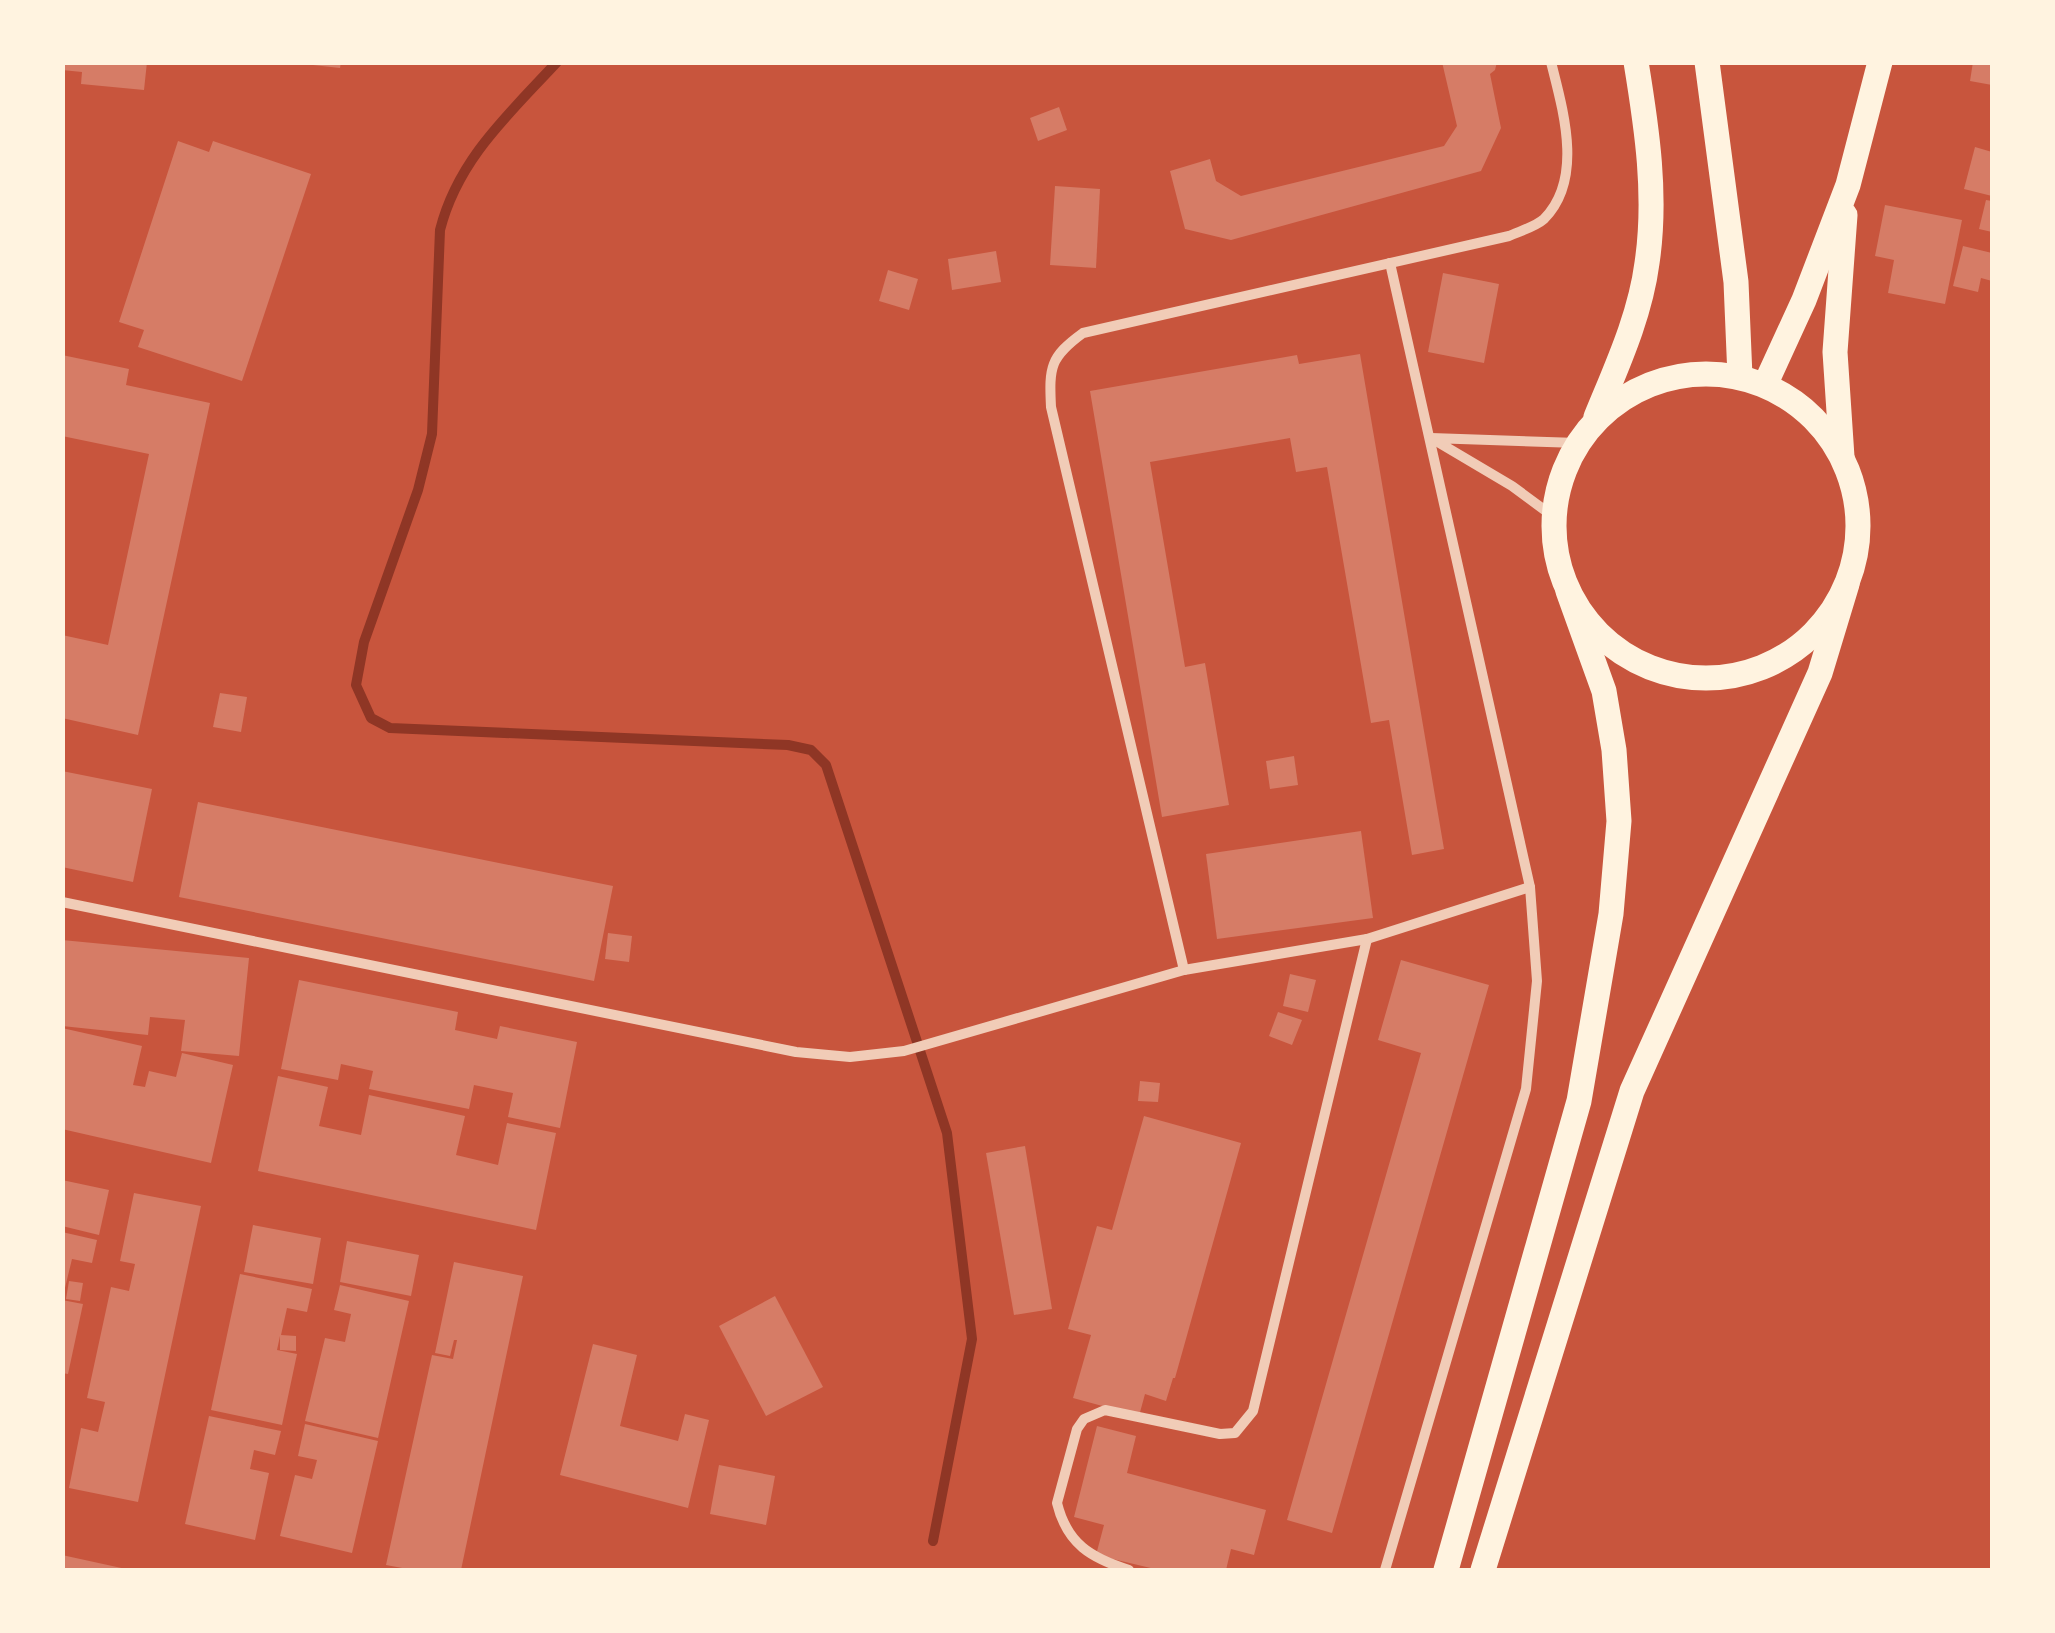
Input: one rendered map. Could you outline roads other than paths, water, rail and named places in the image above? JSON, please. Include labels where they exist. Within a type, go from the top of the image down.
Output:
[{"type":"main road","points":[[1446,1570],[1580,1101],[1611,914],[1619,821],[1614,750],[1604,691],[1559,566],[1554,516],[1558,492],[1578,444],[1594,422],[1629,337],[1647,265],[1653,188],[1636,62]]},
{"type":"main road","points":[[1707,62],[1736,282],[1740,376]]},
{"type":"main road","points":[[1765,385],[1804,300],[1848,186],[1880,62]]},
{"type":"main road","points":[[1483,1570],[1632,1091],[1820,673],[1855,558],[1857,507],[1842,457],[1835,352],[1848,186]]},
{"type":"main road","points":[[1594,422],[1625,397],[1661,380],[1700,374],[1740,376],[1765,385],[1809,414],[1842,457]]},
{"type":"main road","points":[[1568,591],[1600,635],[1644,665],[1670,674],[1723,678],[1775,662],[1798,648],[1818,630],[1847,584]]},
{"type":"street","points":[[1184,970],[1056,426],[1049,374],[1056,356],[1083,333],[1509,236],[1542,221],[1561,195],[1566,165],[1565,118],[1551,62]]},
{"type":"street","points":[[1385,1570],[1526,1088],[1537,981],[1530,888],[1390,263]]},
{"type":"street","points":[[1431,438],[1578,444]]},
{"type":"street","points":[[1431,438],[1554,516]]},
{"type":"street","points":[[62,902],[796,1052],[850,1057],[904,1051],[1184,970],[1367,939],[1530,888]]},
{"type":"street","points":[[1129,1570],[1088,1555],[1073,1541],[1060,1514],[1057,1503],[1077,1429],[1084,1419],[1104,1410],[1220,1434],[1235,1433],[1253,1411],[1367,939]]},
{"type":"waterway","points":[[557,62],[487,139],[448,205],[440,230],[432,434],[418,490],[364,642],[356,685],[371,718],[390,728],[788,745],[811,750],[826,765],[947,1133],[972,1339],[933,1541]]}]
